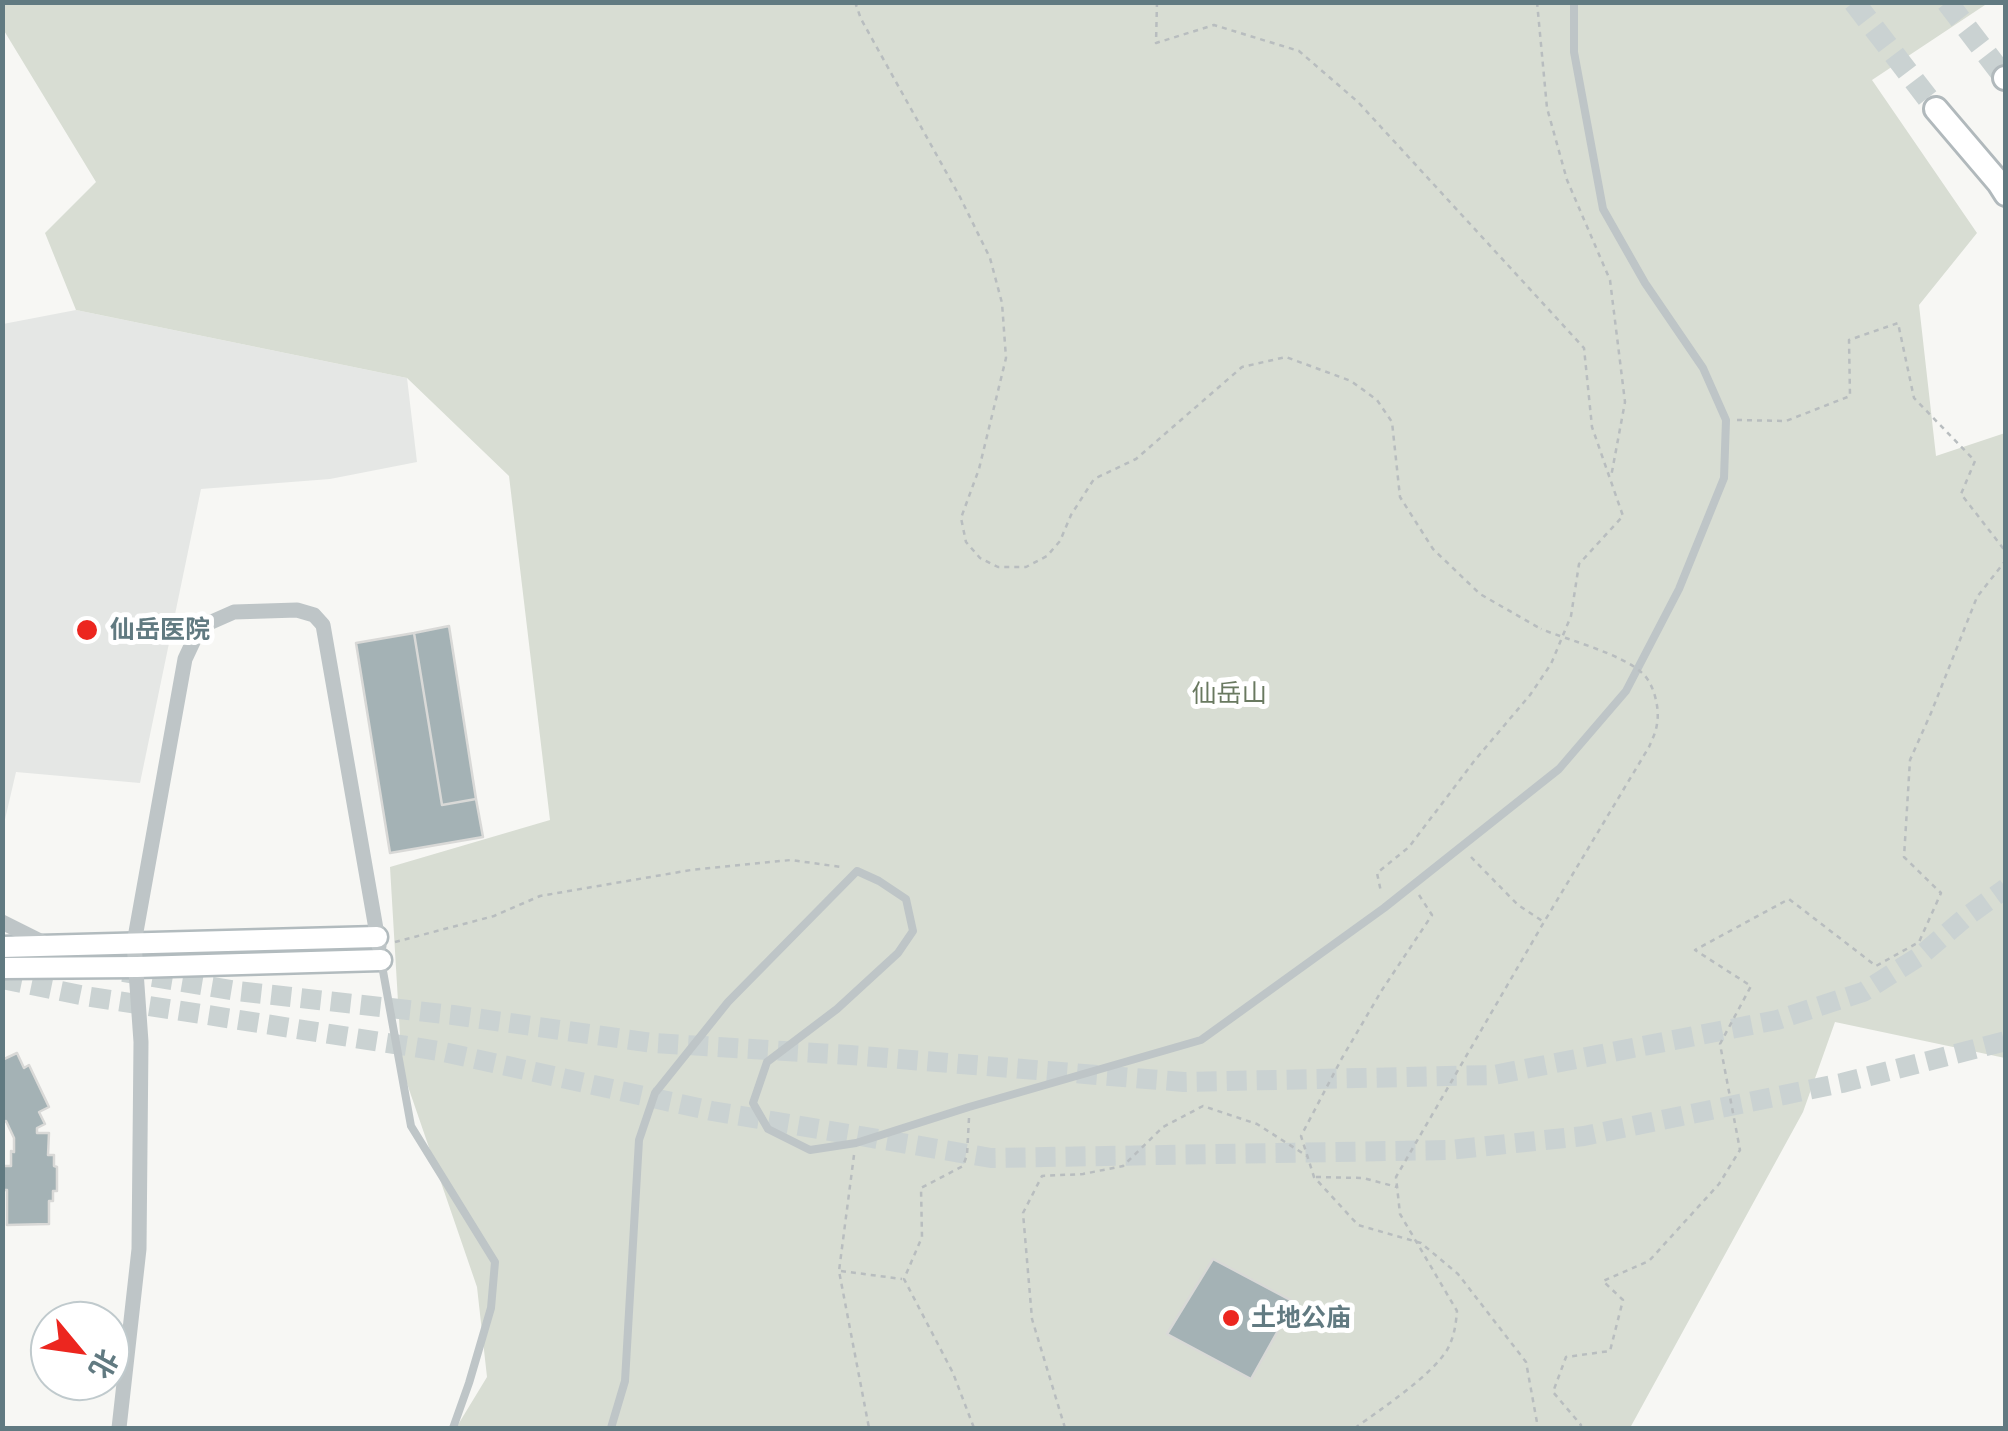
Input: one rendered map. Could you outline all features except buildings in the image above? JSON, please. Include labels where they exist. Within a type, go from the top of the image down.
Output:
[{"type":"main road","points":[[1936,109],[2003,185]]},
{"type":"street","points":[[119,1428],[139,1250],[142,1042],[134,943],[184,659],[200,627],[234,612],[298,610],[314,615],[323,625],[379,948]]},
{"type":"street","points":[[2,922],[51,947]]},
{"type":"street","points":[[2,947],[134,943],[379,948]]},
{"type":"street","points":[[2,968],[136,967],[379,948]]},
{"type":"lane","points":[[610,1428],[625,1381],[639,1140],[655,1093],[728,1002],[857,871],[906,898],[914,932],[898,953],[836,1009],[768,1062],[753,1103],[768,1129],[810,1150],[856,1143],[1201,1040],[1384,908],[1559,769],[1626,691],[1678,589],[1724,478],[1726,420],[1703,368],[1646,283],[1603,208],[1574,52],[1574,2]]},
{"type":"lane","points":[[379,948],[411,1126],[495,1262],[491,1308],[452,1428]]},
{"type":"path","points":[[855,2],[990,258],[1002,303],[1006,358],[980,469],[961,518],[966,542],[980,558],[998,567],[1026,567],[1047,556],[1060,541],[1094,479],[1136,459],[1242,367],[1286,356],[1351,380],[1377,400],[1392,422],[1400,497],[1432,548],[1480,594],[1541,629],[1624,661],[1644,674],[1652,689],[1657,724],[1649,747],[1396,1177],[1400,1214],[1457,1311],[1446,1352],[1414,1384],[1355,1428]]},
{"type":"path","points":[[1157,2],[1156,43],[1214,25],[1300,50],[1358,102],[1584,348],[1592,427],[1623,516],[1580,564],[1571,616],[1550,664],[1530,695],[1409,846],[1377,873],[1384,908]]},
{"type":"path","points":[[1536,2],[1547,108],[1567,180],[1610,280],[1625,402],[1610,480]]},
{"type":"path","points":[[1726,420],[1786,421],[1850,396],[1848,340],[1898,323],[1914,398],[1976,462],[1961,494],[2006,552]]},
{"type":"path","points":[[1580,1428],[1553,1392],[1566,1357],[1610,1350],[1622,1300],[1604,1281],[1649,1261],[1720,1184],[1740,1150],[1720,1044],[1752,986],[1695,950],[1789,899],[1876,966],[1919,942],[1942,893],[1904,857],[1910,760],[1977,596],[2006,560]]},
{"type":"path","points":[[1462,846],[1518,905],[1544,922]]},
{"type":"path","points":[[379,948],[478,920],[540,896],[690,870],[790,860],[857,871]]},
{"type":"path","points":[[1413,885],[1432,915],[1382,990],[1302,1136],[1314,1177],[1358,1225],[1421,1242],[1458,1274],[1526,1362],[1538,1428]]},
{"type":"path","points":[[1064,1428],[1032,1319],[1023,1213],[1042,1176],[1083,1174],[1123,1166],[1163,1127],[1203,1106],[1258,1124],[1308,1157]]},
{"type":"path","points":[[904,1279],[922,1237],[921,1188],[963,1166],[969,1107]]},
{"type":"path","points":[[856,1143],[839,1270],[869,1428]]},
{"type":"path","points":[[1314,1177],[1363,1178],[1397,1187]]},
{"type":"path","points":[[839,1270],[904,1279]]},
{"type":"path","points":[[904,1279],[953,1374],[974,1428]]},
{"type":"shaded area","name":"仙岳医院","points":[[76,310],[407,378],[417,462],[330,479],[201,489],[140,783],[16,772],[3,828],[3,324]]},
{"type":"green space","name":"仙岳山","points":[[3,2],[1988,3],[1872,80],[1977,233],[1919,305],[1936,456],[2005,433],[2005,1058],[1835,1022],[1803,1112],[1630,1428],[456,1428],[487,1377],[477,1287],[402,1069],[390,867],[550,820],[509,476],[407,378],[76,310],[45,233],[96,182],[3,29]]},
{"type":"tunnel","points":[[1854,2],[1936,109]]},
{"type":"tunnel","points":[[1947,2],[2005,78]]},
{"type":"tunnel","points":[[123,972],[237,991],[653,1043],[1184,1082],[1494,1075],[1777,1020],[1863,992],[1920,956],[2006,888]]},
{"type":"tunnel","points":[[2,979],[85,996],[439,1051],[712,1111],[991,1158],[1449,1150],[1584,1136],[1842,1083],[2006,1041]]},
{"type":"place","name":"仙岳医院","points":[[87,630]]},
{"type":"place","name":"土地公庙","points":[[1231,1318]]}]
